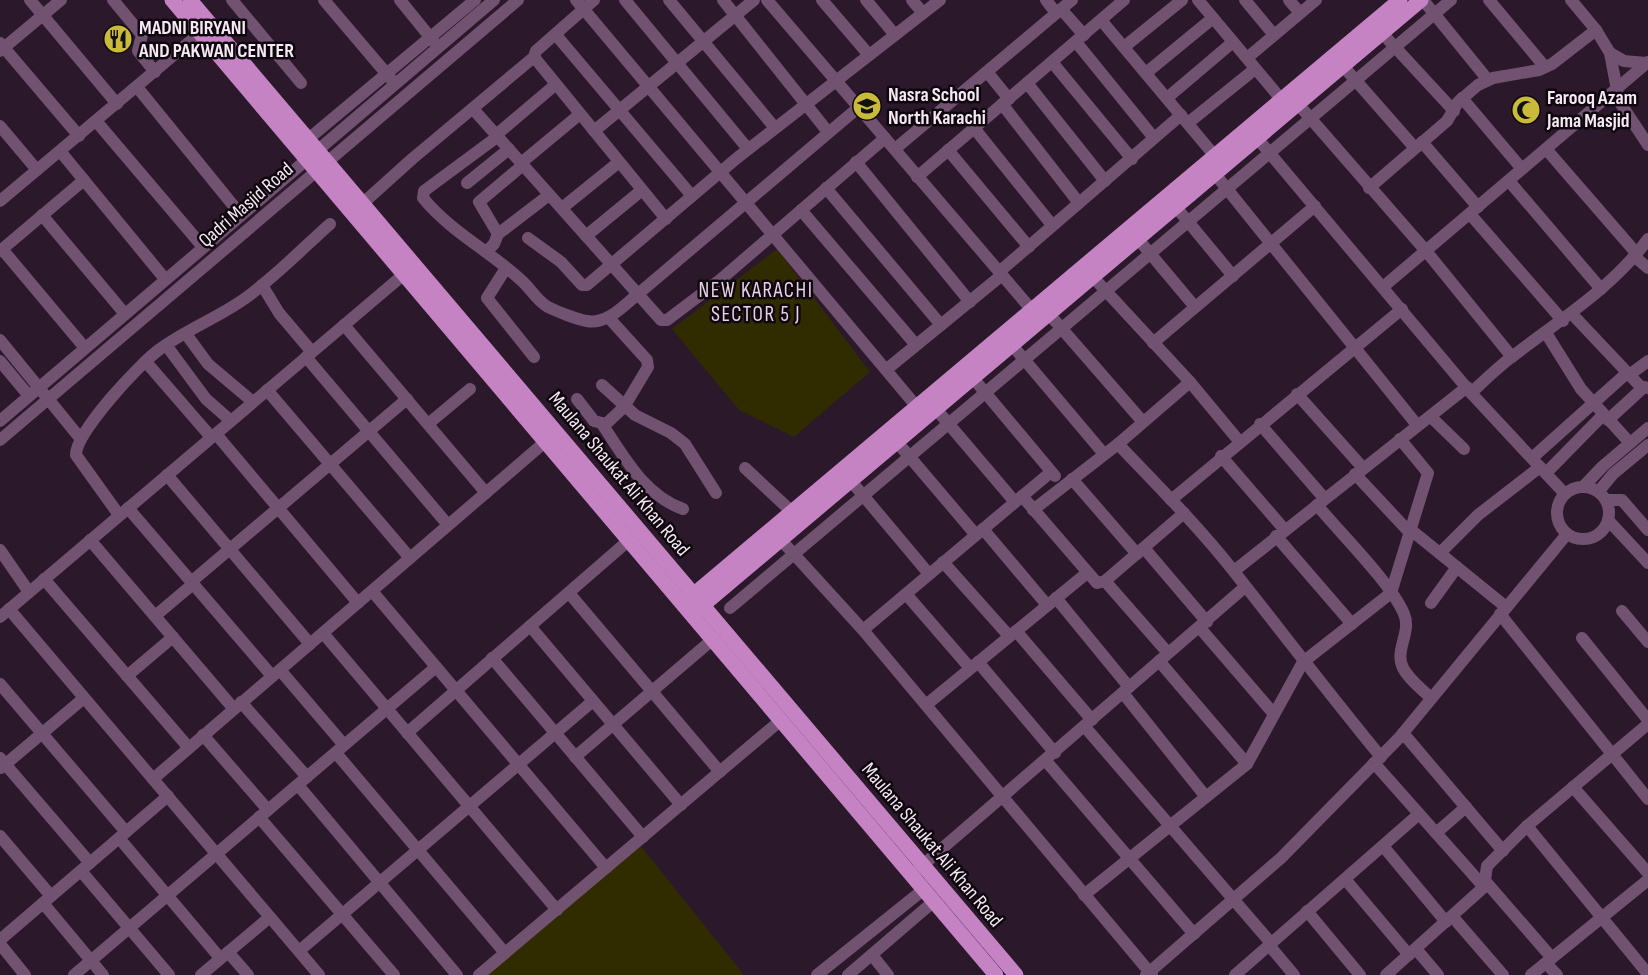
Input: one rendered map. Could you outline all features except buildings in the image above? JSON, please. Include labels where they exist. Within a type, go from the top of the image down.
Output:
[{"type":"main road","name":"Maulana Shaukat Ali Khan Road","points":[[172,0],[312,154],[362,204],[409,270],[545,442],[628,541],[692,606],[712,640],[781,720],[916,871],[1016,975]]},
{"type":"main road","name":"Maulana Shaukat Ali Khan Road","points":[[190,0],[312,154],[916,871],[922,890],[996,975]]},
{"type":"main road","points":[[692,606],[792,512],[1400,0]]},
{"type":"main road","points":[[692,606],[781,540],[1422,0]]},
{"type":"street","points":[[30,0],[117,104]]},
{"type":"street","points":[[61,0],[1,47],[79,136]]},
{"type":"street","points":[[113,0],[141,33],[142,38],[138,51],[155,72]]},
{"type":"street","points":[[232,0],[301,83]]},
{"type":"street","points":[[324,0],[404,96]]},
{"type":"street","points":[[400,0],[439,48]]},
{"type":"street","points":[[312,154],[391,80],[430,38],[470,6],[494,0]]},
{"type":"street","name":"Qadri Masjid Road","points":[[0,421],[312,154],[404,96],[518,0]]},
{"type":"street","points":[[576,0],[917,407]]},
{"type":"street","points":[[362,204],[412,159],[474,110],[594,0]]},
{"type":"street","points":[[625,0],[748,149]]},
{"type":"street","points":[[669,0],[775,128]]},
{"type":"street","points":[[723,0],[828,132]]},
{"type":"street","points":[[594,131],[754,0]]},
{"type":"street","points":[[767,0],[1031,309]]},
{"type":"street","points":[[822,0],[869,55]]},
{"type":"street","points":[[866,0],[895,34]]},
{"type":"street","points":[[912,0],[923,13]]},
{"type":"street","points":[[528,238],[561,262],[584,286],[612,265],[748,149],[940,0]]},
{"type":"street","points":[[1046,0],[1059,11],[1154,138]]},
{"type":"street","points":[[896,149],[1072,0]]},
{"type":"street","points":[[917,177],[1124,0]]},
{"type":"street","points":[[1124,47],[1182,0]]},
{"type":"street","points":[[1198,0],[1281,99]]},
{"type":"street","points":[[1245,0],[1274,35]]},
{"type":"street","points":[[1289,0],[1300,13]]},
{"type":"street","points":[[1246,58],[1316,0]]},
{"type":"street","points":[[1422,0],[1488,80]]},
{"type":"street","points":[[730,608],[1451,0]]},
{"type":"street","points":[[1490,0],[1545,67]]},
{"type":"street","points":[[1571,0],[1596,30],[1610,53],[1616,89],[1629,120],[1648,145]]},
{"type":"street","points":[[391,80],[439,48],[470,6]]},
{"type":"street","points":[[1146,73],[1213,18]]},
{"type":"street","points":[[1101,20],[1214,155]]},
{"type":"street","points":[[1369,188],[1419,145],[1454,111],[1462,98],[1488,80],[1545,67],[1596,30]]},
{"type":"street","points":[[1,199],[200,33]]},
{"type":"street","points":[[1382,33],[1454,111]]},
{"type":"street","points":[[556,35],[692,196]]},
{"type":"street","points":[[1167,98],[1233,42]]},
{"type":"street","points":[[1610,53],[1624,62],[1647,62]]},
{"type":"street","points":[[534,57],[666,219]]},
{"type":"street","points":[[1052,62],[1131,159]]},
{"type":"street","points":[[1383,287],[1647,62]]},
{"type":"street","points":[[1343,66],[1419,145],[1567,317],[1646,388],[1539,466],[1478,515],[1440,553]]},
{"type":"street","points":[[887,369],[970,302],[1053,225],[1154,138],[1255,69]]},
{"type":"street","points":[[988,73],[1005,102],[1079,203]]},
{"type":"street","points":[[1027,83],[1106,181]]},
{"type":"street","points":[[555,85],[497,136],[422,194],[447,224],[506,268],[550,308],[587,322],[609,318],[859,107]]},
{"type":"street","points":[[137,87],[241,214]]},
{"type":"street","points":[[1462,98],[1522,169]]},
{"type":"street","points":[[1298,104],[1426,251],[1512,357]]},
{"type":"street","points":[[474,110],[661,320],[667,320],[773,234],[885,138]]},
{"type":"street","points":[[498,234],[479,202],[579,114]]},
{"type":"street","points":[[96,121],[203,247]]},
{"type":"street","points":[[0,126],[37,170]]},
{"type":"street","points":[[974,129],[1053,225]]},
{"type":"street","points":[[1257,138],[1469,390],[1565,494]]},
{"type":"street","points":[[467,183],[509,149]]},
{"type":"street","points":[[1546,149],[1648,268]]},
{"type":"street","points":[[948,150],[1029,247]]},
{"type":"street","points":[[60,152],[165,279]]},
{"type":"street","name":"Qadri Masjid Road","points":[[0,440],[49,399],[312,154]]},
{"type":"street","points":[[561,208],[619,162]]},
{"type":"street","points":[[856,162],[970,302]]},
{"type":"street","points":[[1215,174],[1417,425]]},
{"type":"street","points":[[84,180],[1,250],[85,348]]},
{"type":"street","points":[[1509,181],[1601,289]]},
{"type":"street","points":[[826,188],[941,325]]},
{"type":"street","points":[[586,236],[642,190]]},
{"type":"street","points":[[486,252],[494,244],[498,234],[549,195]]},
{"type":"street","points":[[1153,343],[1316,206]]},
{"type":"street","points":[[1176,207],[1233,276]]},
{"type":"street","points":[[801,210],[916,345]]},
{"type":"street","points":[[42,215],[125,314]]},
{"type":"street","points":[[330,224],[262,285],[230,309],[166,345],[146,363],[105,405],[75,448],[76,455],[123,512],[276,673],[340,749],[418,850],[505,953]]},
{"type":"street","points":[[1138,239],[1196,307]]},
{"type":"street","points":[[1234,571],[1417,425],[1469,390],[1567,317],[1601,289],[1636,255],[1648,239]]},
{"type":"street","points":[[506,268],[487,298],[534,357]]},
{"type":"street","points":[[320,975],[84,698],[4,613],[409,270]]},
{"type":"street","points":[[1093,277],[1190,382],[1239,441]]},
{"type":"street","points":[[262,285],[309,355],[448,525]]},
{"type":"street","points":[[1171,500],[1239,441],[1402,309]]},
{"type":"street","points":[[1049,314],[1143,422]]},
{"type":"street","points":[[602,424],[624,406],[648,363],[609,318]]},
{"type":"street","points":[[344,325],[486,493]]},
{"type":"street","points":[[1546,333],[1592,403],[1630,443]]},
{"type":"street","points":[[186,334],[208,364],[253,402]]},
{"type":"street","points":[[0,340],[34,392]]},
{"type":"street","points":[[166,345],[206,399],[231,421]]},
{"type":"street","points":[[1012,345],[1104,454]]},
{"type":"street","points":[[0,361],[34,392],[49,399],[81,438]]},
{"type":"street","points":[[1539,466],[1592,403],[1648,361]]},
{"type":"street","points":[[146,363],[278,508],[358,603]]},
{"type":"street","points":[[973,378],[1051,472],[1067,483],[1140,551],[1274,714]]},
{"type":"street","points":[[1033,510],[1118,444],[1190,382]]},
{"type":"street","points":[[602,385],[624,406],[685,444],[716,493]]},
{"type":"street","points":[[428,424],[470,389]]},
{"type":"street","points":[[267,390],[410,558]]},
{"type":"street","points":[[1297,394],[1411,532],[1457,567],[1503,610],[1611,754],[1648,799]]},
{"type":"street","points":[[155,616],[230,549],[407,399]]},
{"type":"street","points":[[577,399],[594,421],[602,424],[651,491],[664,502],[683,509]]},
{"type":"street","points":[[936,409],[1019,499],[1033,510],[1093,581],[1106,581],[1184,513]]},
{"type":"street","points":[[1431,417],[1464,449]]},
{"type":"street","points":[[1260,424],[1391,593],[1405,615],[1406,630],[1400,656],[1403,668],[1431,698]]},
{"type":"street","points":[[1602,496],[1609,510],[1608,520],[1602,531],[1592,538],[1579,539],[1567,534],[1558,522],[1557,507],[1565,494],[1584,486],[1648,428]]},
{"type":"street","points":[[1084,895],[1247,764],[1303,662],[1391,593],[1428,473],[1400,439]]},
{"type":"street","points":[[153,779],[545,442]]},
{"type":"street","points":[[897,442],[980,532],[1052,602],[1126,690],[1206,797]]},
{"type":"street","points":[[1118,444],[1184,513],[1234,571],[1419,814],[1485,885],[1549,960],[1557,975]]},
{"type":"street","points":[[1602,496],[1613,474],[1648,445]]},
{"type":"street","points":[[1221,456],[1352,624]]},
{"type":"street","points":[[745,468],[792,512]]},
{"type":"street","points":[[863,630],[1051,472]]},
{"type":"street","points":[[167,475],[310,644]]},
{"type":"street","points":[[851,481],[929,574]]},
{"type":"street","points":[[1584,486],[1602,496],[1622,500],[1648,530]]},
{"type":"street","points":[[1608,520],[1648,562]]},
{"type":"street","points":[[781,540],[863,630],[1149,974],[1281,858],[1378,760],[1403,733],[1567,534]]},
{"type":"street","points":[[90,540],[172,637],[238,706],[302,781],[380,882],[457,975]]},
{"type":"street","points":[[407,733],[628,541]]},
{"type":"street","points":[[0,550],[29,592]]},
{"type":"street","points":[[944,562],[1013,634],[1089,723],[1294,975]]},
{"type":"street","points":[[1431,603],[1457,567]]},
{"type":"street","points":[[926,705],[1087,573]]},
{"type":"street","points":[[44,579],[189,748]]},
{"type":"street","points":[[1106,581],[1247,764]]},
{"type":"street","points":[[916,871],[1245,587]]},
{"type":"street","points":[[372,591],[606,868]]},
{"type":"street","points":[[569,592],[720,772]]},
{"type":"street","points":[[906,594],[974,665],[1129,858],[1194,934]]},
{"type":"street","points":[[1622,611],[1648,642]]},
{"type":"street","points":[[530,626],[681,805]]},
{"type":"street","points":[[323,633],[557,910]]},
{"type":"street","points":[[127,676],[172,637]]},
{"type":"street","points":[[1386,975],[1485,885],[1487,866],[1527,826],[1648,722],[1582,638]]},
{"type":"street","points":[[575,757],[712,640]]},
{"type":"street","points":[[492,658],[643,837]]},
{"type":"street","points":[[74,975],[436,668]]},
{"type":"street","points":[[0,684],[42,733],[167,896],[224,955],[248,975]]},
{"type":"street","points":[[84,698],[2,764],[85,867],[129,928],[170,975]]},
{"type":"street","points":[[299,951],[593,701]]},
{"type":"street","points":[[479,975],[781,720]]},
{"type":"street","points":[[1403,733],[1503,850]]},
{"type":"street","points":[[203,735],[342,914],[394,975]]},
{"type":"street","points":[[1531,975],[1647,881],[1573,787]]},
{"type":"street","points":[[25,975],[1,948],[47,900],[168,796]]},
{"type":"street","points":[[1436,833],[1466,807]]},
{"type":"street","points":[[1235,975],[1419,814]]},
{"type":"street","points":[[1527,826],[1648,974]]},
{"type":"street","points":[[0,836],[104,975]]},
{"type":"street","points":[[1383,846],[1503,975]]},
{"type":"street","points":[[1345,879],[1412,952],[1438,975]]},
{"type":"street","points":[[817,975],[922,890]]},
{"type":"street","points":[[848,975],[933,902]]},
{"type":"street","points":[[1307,911],[1360,975]]},
{"type":"street","points":[[201,975],[270,917]]},
{"type":"street","points":[[872,955],[888,975]]},
{"type":"shaded area","points":[[777,249],[870,372],[794,437],[739,410],[672,329]]},
{"type":"shaded area","points":[[640,845],[744,975],[487,975]]},
{"type":"place","name":"MADNI BIRYANI AND PAKWAN CENTER","points":[[118,39]]},
{"type":"place","name":"Nasra School North Karachi","points":[[867,106]]},
{"type":"place","name":"Farooq Azam Jama Masjid","points":[[1526,110]]},
{"type":"district","name":"NEW KARACHI SECTOR 5 J","points":[[756,302]]}]
